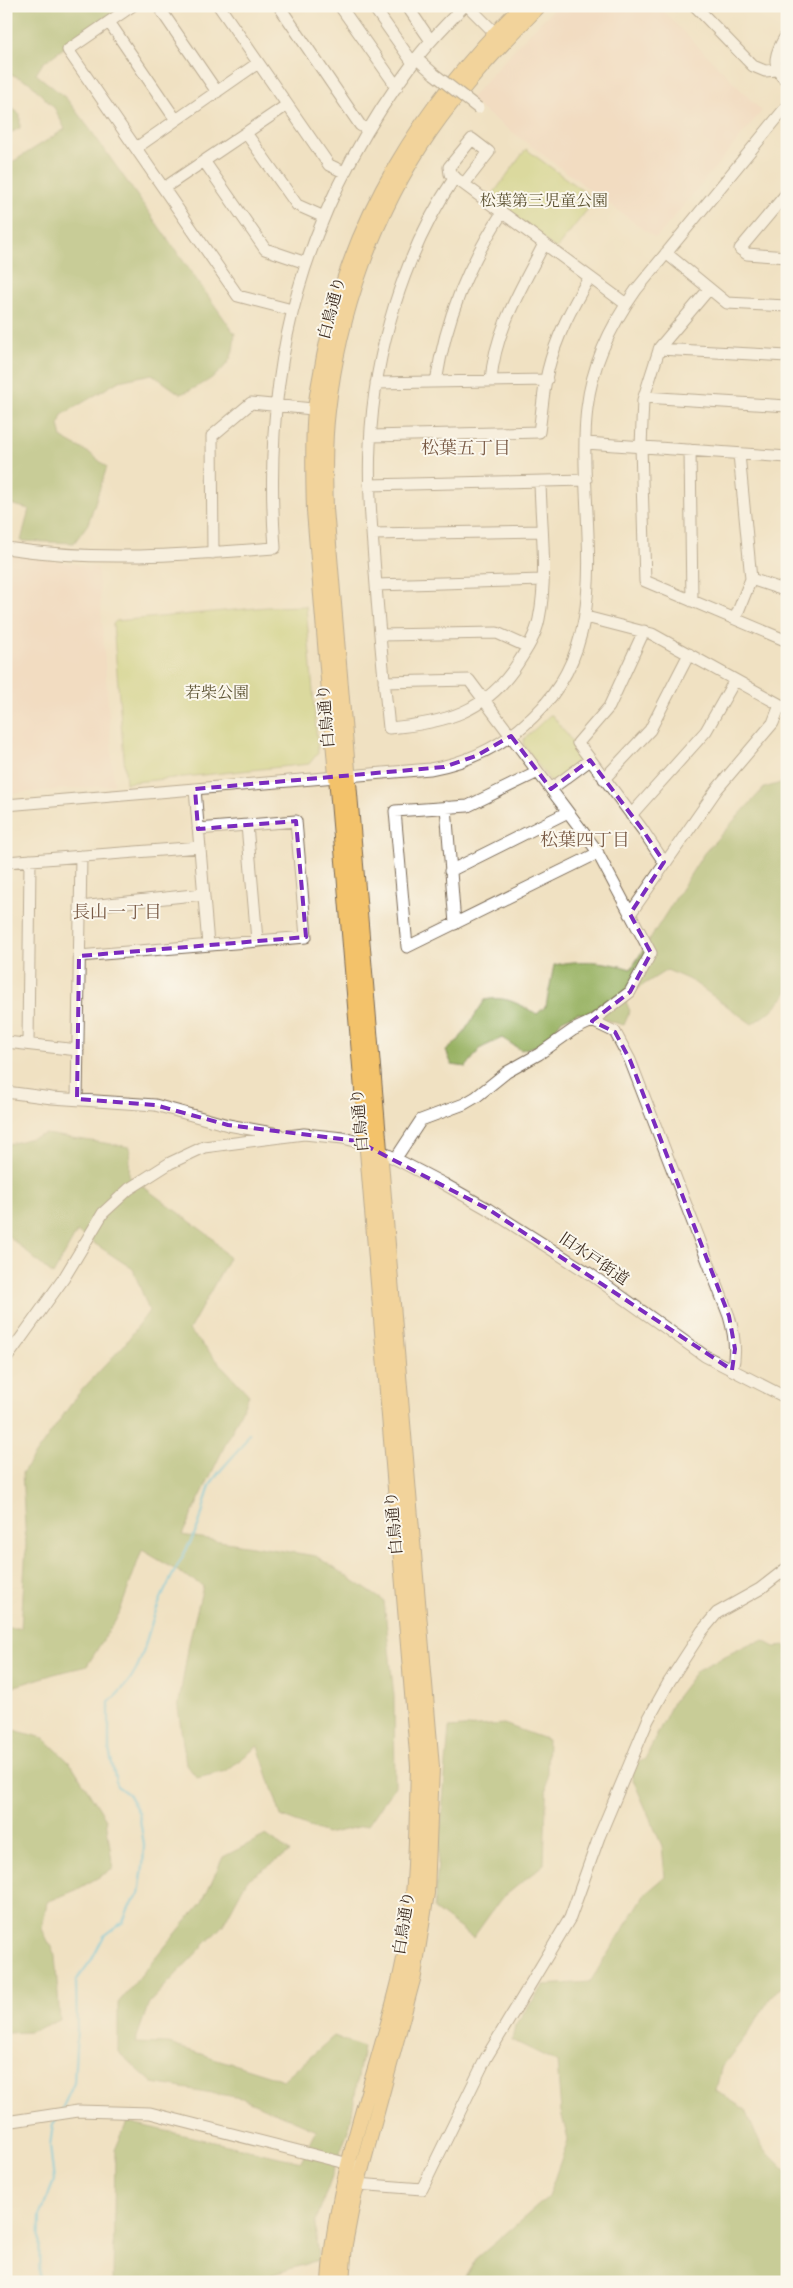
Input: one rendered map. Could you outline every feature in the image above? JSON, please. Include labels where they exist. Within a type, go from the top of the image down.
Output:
[{"type":"main road","name":"白鳥通り","points":[[500,37],[522,6]]},
{"type":"main road","name":"白鳥通り","points":[[329,2282],[333,2241],[355,2166],[401,1972],[414,1891],[418,1766],[373,1148],[342,776],[314,511],[313,470],[335,306],[362,230],[383,187],[419,126],[471,59],[540,6]]},
{"type":"main road","name":"白鳥通り","points":[[342,2282],[345,2244],[357,2184],[355,2166]]},
{"type":"street","points":[[132,6],[68,50],[238,296],[292,310]]},
{"type":"street","points":[[158,6],[218,92]]},
{"type":"street","points":[[219,6],[329,165],[344,172]]},
{"type":"street","points":[[279,6],[360,125],[368,130]]},
{"type":"street","points":[[340,6],[397,87]]},
{"type":"street","points":[[373,6],[415,61],[478,108]]},
{"type":"street","points":[[407,6],[431,41]]},
{"type":"street","points":[[6,548],[40,553],[106,557],[189,556],[275,548],[271,483],[276,404],[292,310],[306,263],[344,172],[368,130],[415,61],[464,6]]},
{"type":"street","points":[[468,6],[500,37]]},
{"type":"street","points":[[695,6],[753,66],[765,71],[776,70]]},
{"type":"street","points":[[109,22],[176,120]]},
{"type":"street","points":[[787,34],[778,53],[776,63],[776,70],[787,81]]},
{"type":"street","points":[[136,148],[258,63]]},
{"type":"street","points":[[164,188],[287,105]]},
{"type":"street","points":[[6,805],[444,766],[476,756],[511,736],[537,714],[560,686],[579,648],[586,617],[588,577],[587,408],[596,368],[604,344],[626,304],[787,106]]},
{"type":"street","points":[[246,132],[297,205],[324,217]]},
{"type":"street","points":[[204,161],[265,249],[306,263]]},
{"type":"street","points":[[540,482],[542,580],[539,620],[528,647],[514,670],[485,701],[445,720],[424,725],[388,728],[372,534],[370,436],[376,383],[394,312],[425,229],[459,181],[588,278],[626,304]]},
{"type":"street","points":[[787,193],[740,249],[747,254],[787,257]]},
{"type":"street","points":[[436,382],[450,317],[460,288],[484,240],[502,213]]},
{"type":"street","points":[[491,381],[496,354],[508,316],[544,244]]},
{"type":"street","points":[[666,253],[727,302],[787,306]]},
{"type":"street","points":[[370,436],[539,432],[546,380],[555,349],[565,323],[588,278]]},
{"type":"street","points":[[709,288],[659,349],[644,397],[641,446],[644,581],[787,641]]},
{"type":"street","points":[[659,349],[787,356]]},
{"type":"street","points":[[376,383],[546,380]]},
{"type":"street","points":[[644,397],[787,406]]},
{"type":"street","points":[[213,553],[212,436],[251,403],[322,409]]},
{"type":"street","points":[[586,443],[787,457]]},
{"type":"street","points":[[690,450],[692,601]]},
{"type":"street","points":[[735,619],[751,579],[739,454]]},
{"type":"street","points":[[370,485],[586,480]]},
{"type":"street","points":[[372,534],[541,531]]},
{"type":"street","points":[[751,579],[787,591]]},
{"type":"street","points":[[376,584],[542,580]]},
{"type":"street","points":[[586,617],[644,631],[783,707],[773,723],[716,789],[630,914]]},
{"type":"street","points":[[644,631],[609,707],[578,743],[632,815],[664,862]]},
{"type":"street","points":[[380,635],[497,632],[528,647]]},
{"type":"street","points":[[604,778],[650,730],[689,654]]},
{"type":"street","points":[[384,682],[468,680],[598,853],[651,953],[630,992],[592,1021],[573,1030],[539,1054],[506,1072],[476,1097],[464,1104],[420,1120],[396,1158]]},
{"type":"street","points":[[632,815],[706,731],[735,680]]},
{"type":"street","points":[[551,789],[590,760]]},
{"type":"street","points":[[538,772],[468,806],[395,811],[407,948],[598,853]]},
{"type":"street","points":[[195,789],[208,944]]},
{"type":"street","points":[[446,807],[455,924]]},
{"type":"street","points":[[450,871],[568,812]]},
{"type":"street","points":[[79,956],[306,937],[296,821],[198,828]]},
{"type":"street","points":[[247,825],[257,940]]},
{"type":"street","points":[[6,862],[200,847]]},
{"type":"street","points":[[77,1099],[81,856]]},
{"type":"street","points":[[28,1044],[30,860]]},
{"type":"street","points":[[80,907],[203,894]]},
{"type":"street","points":[[592,1021],[615,1032],[630,1060],[729,1316],[733,1329],[732,1370]]},
{"type":"street","points":[[6,1042],[78,1050]]},
{"type":"street","points":[[6,1092],[155,1105],[228,1125],[287,1135]]},
{"type":"street","name":"旧水戸街道","points":[[287,1135],[304,1134],[343,1138],[396,1158],[488,1209],[590,1274],[705,1356],[787,1398]]},
{"type":"street","points":[[6,1359],[64,1278],[103,1213],[129,1189],[170,1163],[204,1147],[287,1135]]},
{"type":"street","points":[[357,2184],[422,2189],[486,2058],[570,1918],[599,1837],[648,1720],[670,1682],[702,1631],[717,1613],[760,1589],[787,1568]]},
{"type":"street","points":[[6,2122],[64,2112],[100,2110],[150,2113],[355,2166]]},
{"type":"highlighted area","points":[[511,736],[551,789],[590,760],[642,829],[664,862],[630,914],[651,953],[630,992],[592,1021],[615,1032],[630,1060],[729,1316],[735,1349],[732,1370],[488,1209],[357,1141],[228,1125],[155,1105],[77,1099],[79,956],[306,937],[296,821],[198,829],[195,789],[444,767],[476,756]]},
{"type":"shaded area","points":[[557,6],[658,6],[762,111],[655,238],[469,100],[517,46]]},
{"type":"shaded area","points":[[6,552],[98,568],[114,785],[6,794]]},
{"type":"green space","points":[[6,6],[122,6],[43,63],[36,74],[66,98],[235,334],[233,352],[229,361],[211,379],[195,388],[180,394],[152,374],[119,381],[62,415],[59,424],[62,438],[91,454],[107,467],[88,524],[74,543],[21,541],[29,509],[6,503],[6,166],[65,129],[55,109],[29,82],[6,72]]},
{"type":"green space","points":[[6,104],[20,114],[20,128],[6,135]]},
{"type":"green space","name":"松葉第三児童公園","points":[[526,149],[595,200],[556,249],[490,198]]},
{"type":"green space","name":"若柴公園","points":[[306,606],[318,753],[309,764],[126,783],[113,624],[116,621],[267,607]]},
{"type":"green space","points":[[552,715],[584,757],[583,762],[555,782],[550,781],[523,744],[524,739]]},
{"type":"green space","points":[[787,781],[787,994],[771,1011],[752,1024],[692,981],[667,970],[624,997],[630,1011],[624,1025],[578,1013],[562,1020],[545,1043],[521,1050],[502,1038],[481,1048],[466,1067],[452,1065],[446,1051],[458,1041],[485,1000],[506,1000],[537,1014],[546,1006],[554,965],[573,962],[593,962],[631,969],[704,853],[764,788]]},
{"type":"green space","points":[[46,1134],[130,1147],[129,1176],[211,1237],[229,1258],[189,1330],[249,1395],[182,1535],[316,1556],[384,1601],[394,1696],[395,1786],[368,1825],[326,1834],[281,1816],[258,1746],[226,1771],[197,1778],[186,1764],[178,1708],[189,1643],[203,1586],[142,1550],[119,1614],[87,1666],[6,1689],[6,1628],[21,1628],[26,1545],[22,1473],[79,1393],[124,1345],[149,1311],[133,1269],[77,1232],[53,1275],[6,1234],[6,1145]]},
{"type":"green space","points":[[764,1641],[775,1647],[787,1646],[787,1743],[780,1750],[787,1756],[787,1877],[776,1890],[787,1901],[787,1983],[773,1994],[748,2033],[721,2068],[716,2091],[746,2110],[761,2146],[787,2172],[787,2282],[462,2282],[476,2259],[548,2197],[568,2140],[561,2112],[557,2062],[512,2040],[515,2025],[544,1985],[590,1982],[645,1894],[665,1877],[662,1846],[628,1768],[645,1759],[674,1700],[697,1670],[749,1644]]},
{"type":"green space","points":[[504,1724],[548,1740],[544,1864],[500,1900],[473,1938],[434,1909],[449,1728]]},
{"type":"green space","points":[[6,1728],[44,1738],[72,1765],[106,1819],[113,1869],[76,1890],[47,1902],[42,1929],[55,1955],[60,2020],[30,2032],[6,2033]]},
{"type":"green space","points":[[266,1835],[290,1852],[247,1880],[223,1925],[149,2003],[135,2043],[169,2044],[284,2080],[334,2036],[363,2047],[350,2125],[315,2224],[318,2260],[271,2275],[270,2282],[113,2282],[115,2150],[127,2122],[301,2162],[317,2130],[242,2098],[153,2083],[118,2052],[118,2003],[202,1902],[223,1857]]},
{"type":"waterway","points":[[62,2109],[74,2083],[77,2031],[76,1981],[92,1959],[104,1936],[123,1922],[129,1907],[139,1894],[143,1867],[144,1845],[139,1813],[128,1794],[117,1786],[109,1750],[109,1702],[122,1690],[137,1668],[162,1596],[198,1526],[211,1484],[241,1447],[249,1433]]},
{"type":"waterway","points":[[39,2282],[40,2216],[54,2181],[50,2146],[53,2124],[57,2118]]},
{"type":"district","name":"松葉五丁目","points":[[466,448]]},
{"type":"district","name":"松葉四丁目","points":[[585,840]]},
{"type":"district","name":"長山一丁目","points":[[117,912]]}]
